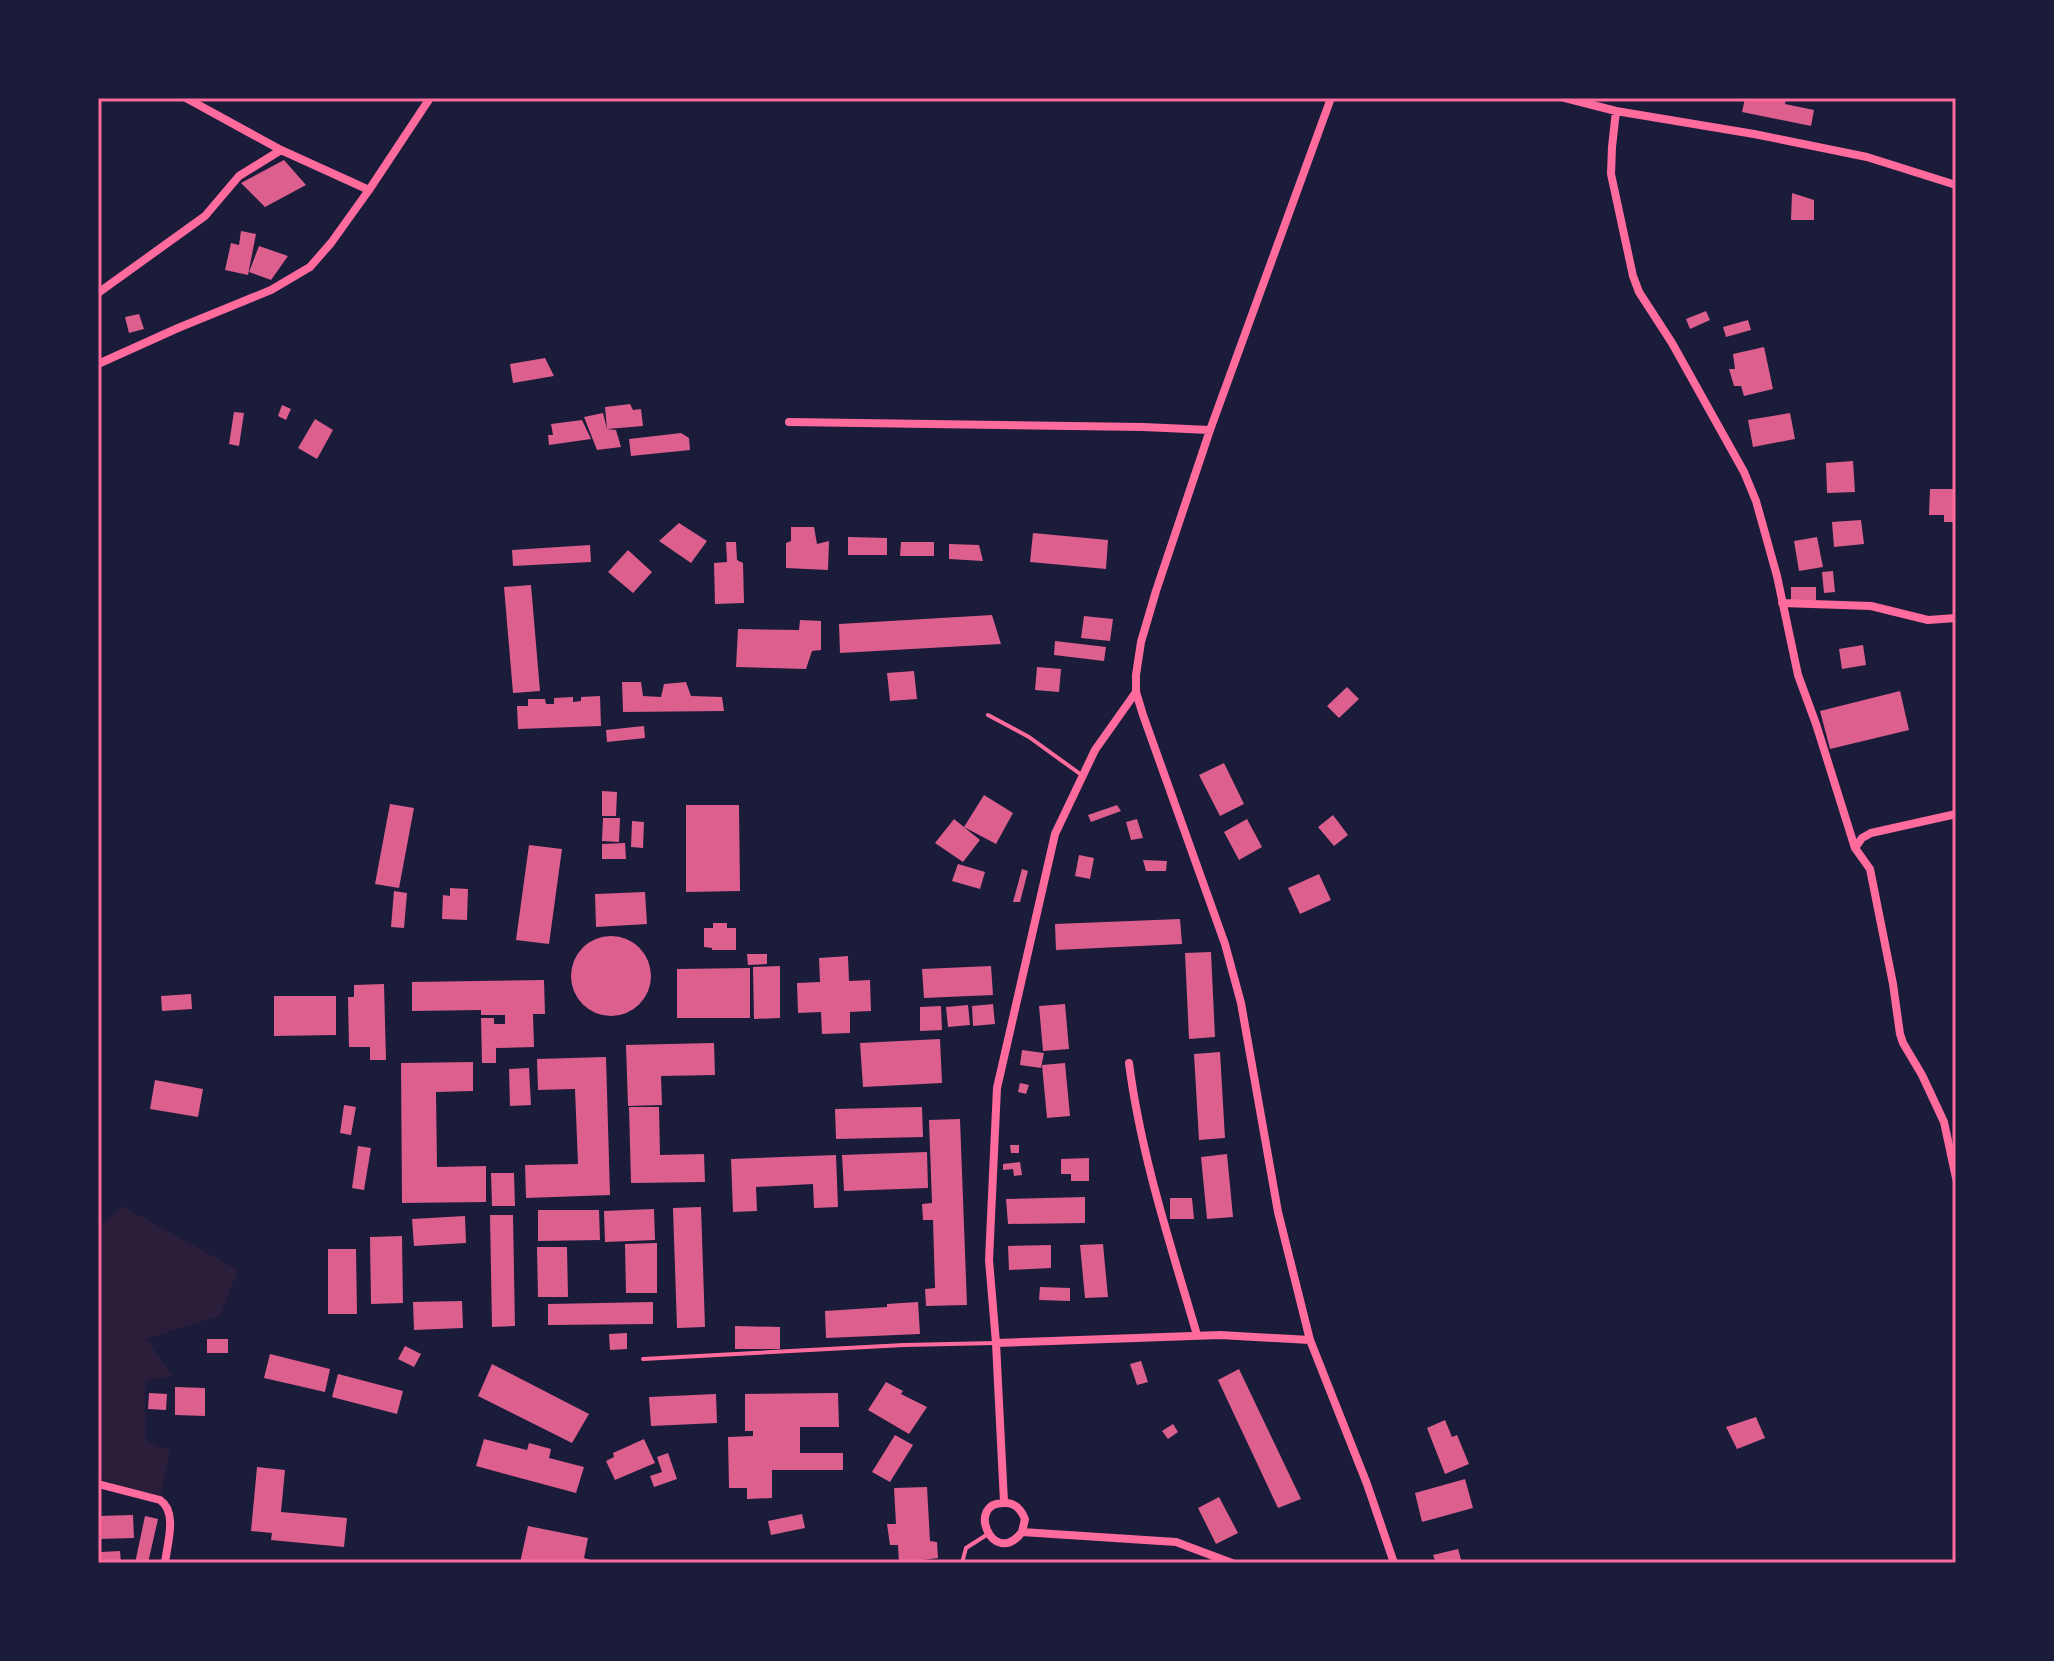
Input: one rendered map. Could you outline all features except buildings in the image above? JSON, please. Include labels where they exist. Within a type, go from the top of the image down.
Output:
[{"type":"street","points":[[186,98],[281,150],[369,190]]},
{"type":"street","points":[[98,364],[271,290],[310,267],[369,190],[430,98]]},
{"type":"street","points":[[1331,98],[1185,502],[1141,642],[1136,692],[1225,944],[1241,1003],[1278,1212],[1310,1340],[1367,1484],[1394,1563]]},
{"type":"street","points":[[1565,98],[1616,111],[1867,157],[1956,185]]},
{"type":"street","points":[[1616,111],[1611,174],[1633,276],[1639,292],[1672,343],[1744,472],[1756,501],[1777,576],[1798,675],[1855,848],[1870,869],[1900,1034],[1940,1110],[1956,1178]]},
{"type":"street","points":[[98,293],[205,216],[239,176],[281,150]]},
{"type":"street","points":[[789,422],[1210,430]]},
{"type":"street","points":[[1782,603],[1871,606],[1928,620],[1956,618]]},
{"type":"street","points":[[1004,1502],[989,1260],[997,1088],[1055,834],[1095,750],[1136,692]]},
{"type":"street","points":[[1855,848],[1862,838],[1871,833],[1956,814]]},
{"type":"street","points":[[1129,1063],[1134,1103],[1149,1168],[1197,1335]]},
{"type":"street","points":[[996,1343],[1197,1335],[1310,1340]]},
{"type":"street","points":[[98,1484],[167,1504],[170,1513],[165,1563]]},
{"type":"street","points":[[998,1503],[1011,1503],[1025,1519],[1022,1532],[1018,1538],[998,1542],[988,1534],[984,1523],[988,1511],[998,1503]]},
{"type":"street","points":[[1022,1532],[1176,1542],[1232,1563]]},
{"type":"lane","points":[[988,715],[1029,737],[1083,776]]},
{"type":"lane","points":[[643,1359],[996,1343]]},
{"type":"lane","points":[[962,1563],[966,1548],[988,1534]]},
{"type":"shaded area","points":[[122,1206],[238,1270],[220,1316],[146,1339],[173,1376],[145,1381],[145,1440],[170,1451],[160,1500],[98,1478],[98,1228]]}]
